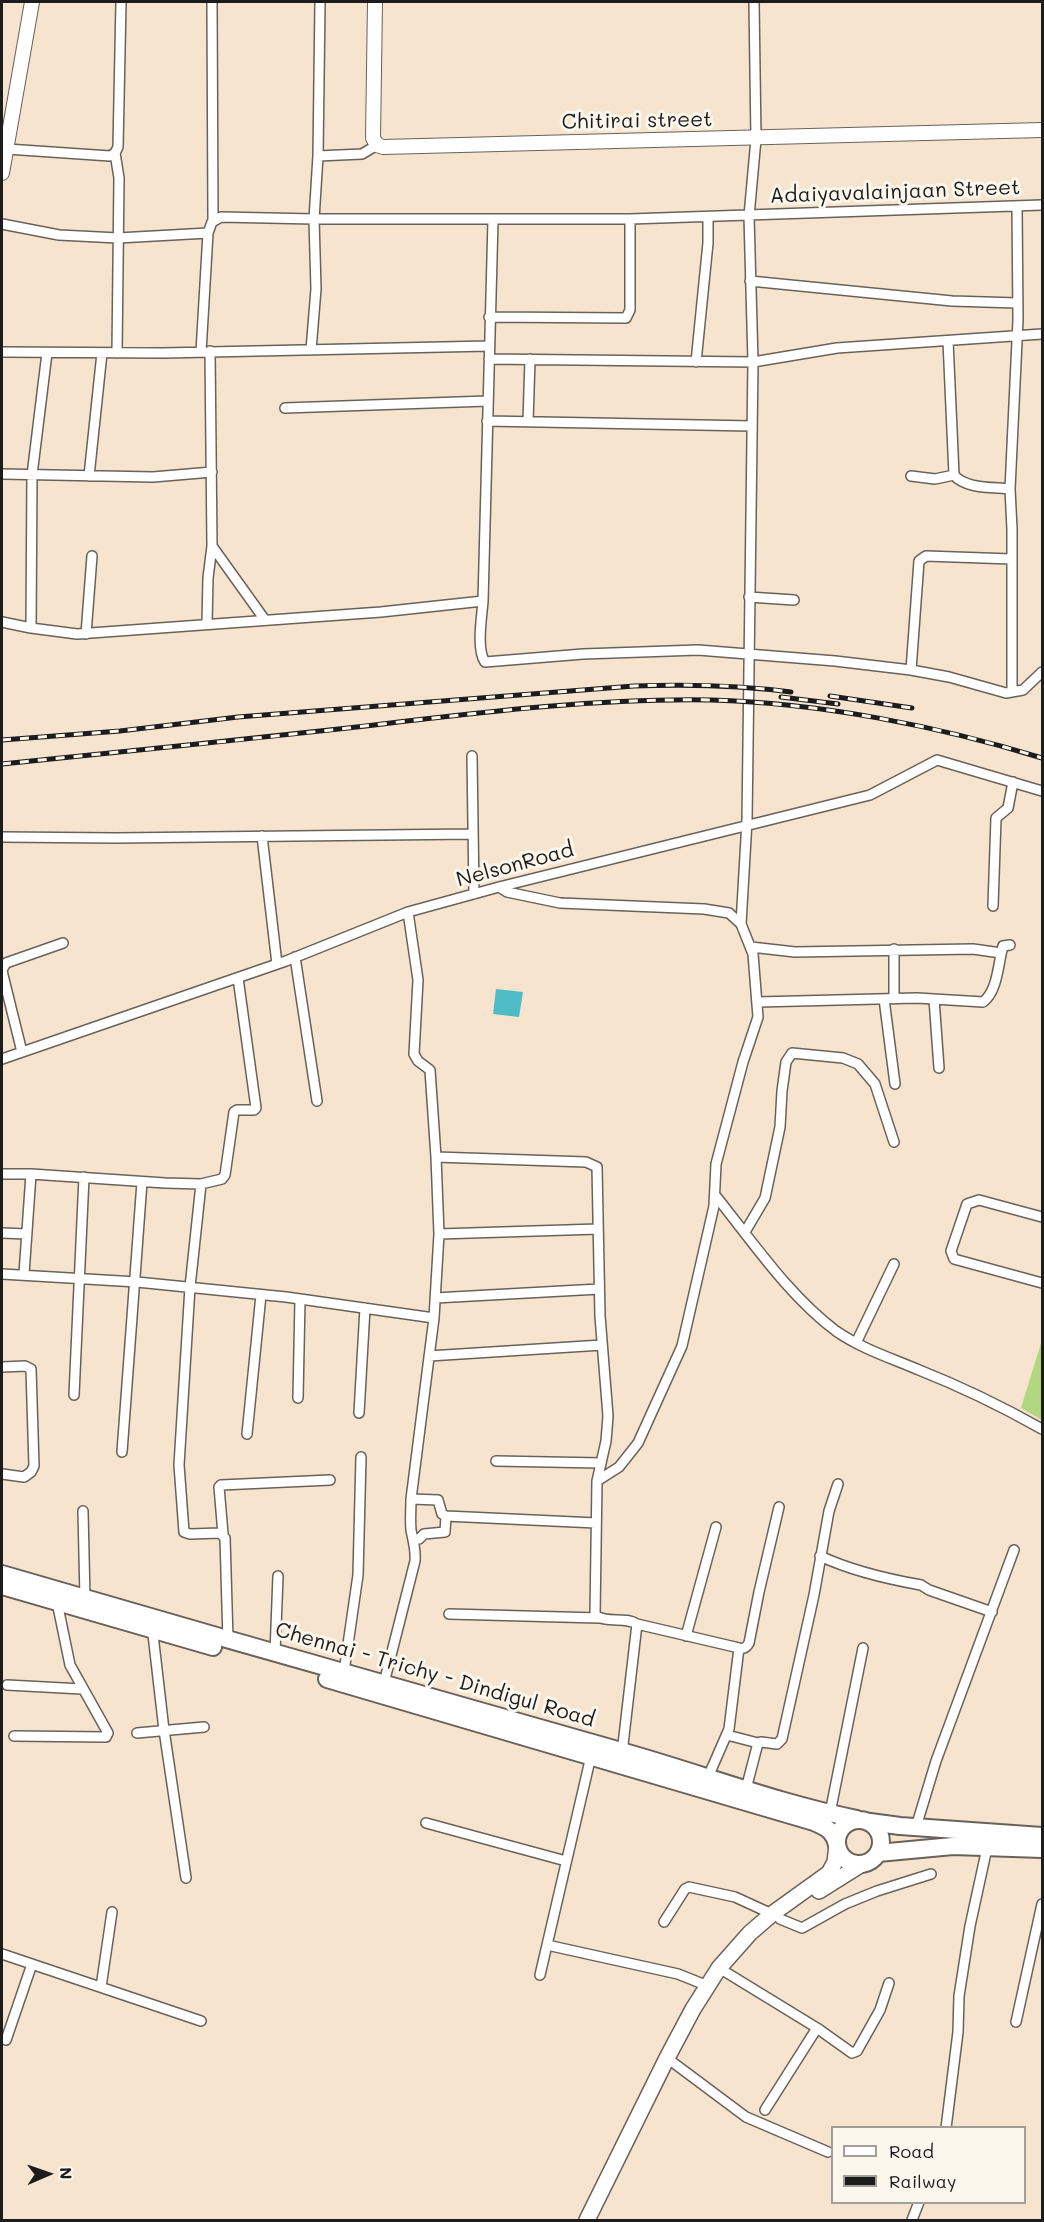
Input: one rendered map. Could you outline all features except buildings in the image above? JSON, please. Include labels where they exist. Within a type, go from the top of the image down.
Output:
[{"type":"highway","name":"Chennai - Trichy - Dindigul Road","points":[[2,1574],[71,1601]]},
{"type":"highway","name":"Chennai - Trichy - Dindigul Road","points":[[2,1586],[71,1601],[151,1624],[318,1676],[591,1756],[621,1758],[708,1777],[864,1821],[1042,1836]]},
{"type":"highway","name":"Chennai - Trichy - Dindigul Road","points":[[151,1624],[228,1640],[384,1683],[814,1822],[827,1827],[832,1832],[839,1851],[848,1861],[862,1864]]},
{"type":"highway","points":[[837,1845],[844,1825],[864,1821],[879,1833],[881,1839],[878,1853],[874,1858],[862,1864]]},
{"type":"highway","points":[[878,1853],[953,1846],[1042,1849]]},
{"type":"main road","points":[[587,2220],[708,1986],[722,1969],[776,1917],[829,1873],[835,1862],[837,1845]]},
{"type":"main road","points":[[776,1917],[862,1864]]},
{"type":"main road","points":[[594,2220],[669,2060],[722,1969]]},
{"type":"street","points":[[2,173],[4,149],[32,2]]},
{"type":"street","points":[[4,149],[110,156],[115,153],[118,147],[121,2]]},
{"type":"street","points":[[207,624],[208,578],[212,546],[212,472],[205,351],[208,233],[213,221],[212,2]]},
{"type":"street","points":[[311,350],[316,289],[314,219],[318,156],[320,2]]},
{"type":"street","points":[[318,156],[362,154],[377,145],[373,138],[375,2]]},
{"type":"street","points":[[741,924],[747,825],[753,362],[749,216],[756,139],[754,2]]},
{"type":"street","name":"Chitirai street","points":[[377,145],[389,147],[756,139],[1042,130]]},
{"type":"street","points":[[115,153],[119,178],[117,353]]},
{"type":"street","name":"Adaiyavalainjaan Street","points":[[213,221],[221,217],[630,219],[1042,205]]},
{"type":"street","points":[[1012,692],[1010,489],[1017,336],[1017,206]]},
{"type":"street","points":[[696,362],[708,243],[708,216]]},
{"type":"street","points":[[489,317],[626,318],[630,310],[630,219]]},
{"type":"street","points":[[493,220],[481,647],[485,662],[583,654],[698,650],[835,661],[911,670],[949,677],[1006,693],[1023,690],[1042,672]]},
{"type":"street","points":[[2,224],[59,235],[118,238],[208,233]]},
{"type":"street","points":[[750,281],[952,301],[1017,303]]},
{"type":"street","points":[[489,359],[753,362],[837,348],[1042,334]]},
{"type":"street","points":[[948,341],[954,475]]},
{"type":"street","points":[[2,352],[117,353],[489,346]]},
{"type":"street","points":[[31,628],[32,475],[47,353]]},
{"type":"street","points":[[89,476],[102,353]]},
{"type":"street","points":[[528,422],[530,359]]},
{"type":"street","points":[[285,408],[487,401]]},
{"type":"street","points":[[487,421],[752,426]]},
{"type":"street","points":[[2,474],[153,477],[212,472]]},
{"type":"street","points":[[912,476],[935,478],[954,475],[965,483],[1010,489]]},
{"type":"street","points":[[212,546],[265,620]]},
{"type":"street","points":[[86,634],[92,556]]},
{"type":"street","points":[[911,670],[917,565],[920,560],[926,556],[1012,559]]},
{"type":"street","points":[[749,597],[794,600]]},
{"type":"street","points":[[2,622],[31,628],[86,634],[381,612],[483,601]]},
{"type":"street","points":[[472,756],[474,894]]},
{"type":"street","name":"NelsonRoad","points":[[2,1059],[277,964],[408,912],[499,887],[870,795],[938,759],[1042,791]]},
{"type":"street","points":[[993,906],[996,818],[1008,810],[1013,782]]},
{"type":"street","points":[[2,837],[473,834]]},
{"type":"street","points":[[262,836],[277,964]]},
{"type":"street","points":[[499,887],[507,892],[560,903],[704,909],[729,913],[741,924],[751,947],[758,1002],[756,1025],[743,1062],[716,1164],[715,1195],[680,1353],[638,1443],[619,1467],[597,1482]]},
{"type":"street","points":[[384,1683],[415,1561],[410,1519],[411,1499],[434,1318],[439,1234],[430,1070],[418,1061],[414,1054],[418,980],[408,912]]},
{"type":"street","points":[[22,1052],[3,967],[6,963],[63,943]]},
{"type":"street","points":[[758,1002],[884,999],[983,1002],[994,987],[1002,946],[1010,945]]},
{"type":"street","points":[[751,947],[795,952],[973,949],[1000,954]]},
{"type":"street","points":[[894,949],[894,999]]},
{"type":"street","points":[[295,957],[317,1101]]},
{"type":"street","points":[[2,1174],[201,1184],[222,1179],[225,1175],[234,1112],[256,1108],[238,978]]},
{"type":"street","points":[[884,999],[895,1083]]},
{"type":"street","points":[[934,999],[939,1068]]},
{"type":"street","points":[[745,1232],[765,1198],[780,1126],[786,1062],[792,1053],[843,1058],[858,1064],[875,1084],[894,1142]]},
{"type":"street","points":[[436,1156],[593,1164],[598,1169],[599,1289],[608,1416],[606,1441],[597,1482],[595,1612],[599,1618]]},
{"type":"street","points":[[24,1274],[32,1174]]},
{"type":"street","points":[[74,1395],[84,1177]]},
{"type":"street","points":[[122,1452],[142,1182]]},
{"type":"street","points":[[201,1184],[190,1287],[179,1465],[184,1531],[188,1534],[223,1534]]},
{"type":"street","points":[[715,1195],[766,1261],[810,1308],[836,1331],[856,1343],[1000,1406],[1042,1429]]},
{"type":"street","points":[[1042,1217],[980,1200],[970,1201],[951,1251],[954,1259],[1042,1283]]},
{"type":"street","points":[[439,1234],[598,1229]]},
{"type":"street","points":[[2,1233],[27,1234]]},
{"type":"street","points":[[856,1343],[894,1264]]},
{"type":"street","points":[[2,1274],[190,1287],[300,1299],[434,1318]]},
{"type":"street","points":[[435,1298],[599,1289]]},
{"type":"street","points":[[247,1434],[261,1295]]},
{"type":"street","points":[[298,1398],[300,1299]]},
{"type":"street","points":[[359,1413],[365,1308]]},
{"type":"street","points":[[429,1356],[602,1345]]},
{"type":"street","points":[[2,1367],[25,1366],[31,1369],[34,1466],[31,1472],[24,1476],[2,1474]]},
{"type":"street","points":[[344,1672],[358,1575],[361,1457]]},
{"type":"street","points":[[496,1461],[601,1463]]},
{"type":"street","points":[[228,1640],[226,1540],[223,1534],[220,1486],[330,1480]]},
{"type":"street","points":[[727,1735],[758,1743],[776,1744],[782,1739],[814,1595],[829,1512],[838,1484]]},
{"type":"street","points":[[411,1499],[438,1500],[441,1511],[446,1516],[596,1522]]},
{"type":"street","points":[[449,1614],[630,1620],[637,1624],[744,1648],[749,1643],[779,1507]]},
{"type":"street","points":[[14,1736],[106,1736],[108,1732],[82,1689],[67,1658],[71,1601],[83,1511]]},
{"type":"street","points":[[414,1539],[424,1534],[446,1532],[446,1516]]},
{"type":"street","points":[[686,1636],[716,1527]]},
{"type":"street","points":[[916,1827],[936,1761],[1014,1550]]},
{"type":"street","points":[[820,1556],[837,1564],[868,1573],[921,1585],[928,1590],[992,1612]]},
{"type":"street","points":[[275,1653],[278,1576]]},
{"type":"street","points":[[151,1624],[186,1878]]},
{"type":"street","points":[[621,1758],[637,1624]]},
{"type":"street","points":[[708,1777],[727,1735],[739,1648]]},
{"type":"street","points":[[830,1813],[863,1648]]},
{"type":"street","points":[[7,1685],[82,1689]]},
{"type":"street","points":[[137,1733],[204,1727]]},
{"type":"street","points":[[746,1789],[758,1743]]},
{"type":"street","points":[[540,1975],[591,1756]]},
{"type":"street","points":[[426,1823],[566,1861]]},
{"type":"street","points":[[946,2126],[958,2032],[959,1996],[970,1926],[987,1848]]},
{"type":"street","points":[[664,1923],[685,1889],[689,1887],[735,1897],[802,1928],[856,1899],[931,1874]]},
{"type":"street","points":[[1016,2022],[1042,1904]]},
{"type":"street","points":[[101,1987],[112,1912]]},
{"type":"street","points":[[547,1945],[678,1974],[708,1986]]},
{"type":"street","points":[[2,1954],[201,2021]]},
{"type":"street","points":[[6,2040],[32,1964]]},
{"type":"street","points":[[722,1969],[817,2028],[851,2053],[856,2052],[880,2010],[889,1983]]},
{"type":"street","points":[[765,2110],[817,2028]]},
{"type":"street","points":[[669,2060],[746,2117],[828,2152]]},
{"type":"street","points":[[912,2220],[918,2204]]},
{"type":"green space","points":[[1042,1340],[1042,1420],[1021,1408]]},
{"type":"water","points":[[496,989],[523,992],[519,1017],[493,1014]]},
{"type":"railway","points":[[2,740],[120,731],[238,717],[634,686],[713,686],[791,692]]},
{"type":"railway","points":[[830,696],[912,708]]},
{"type":"railway","points":[[781,697],[838,704]]},
{"type":"railway","points":[[2,764],[529,708],[666,700],[753,702],[837,711],[921,726],[1042,758]]}]
